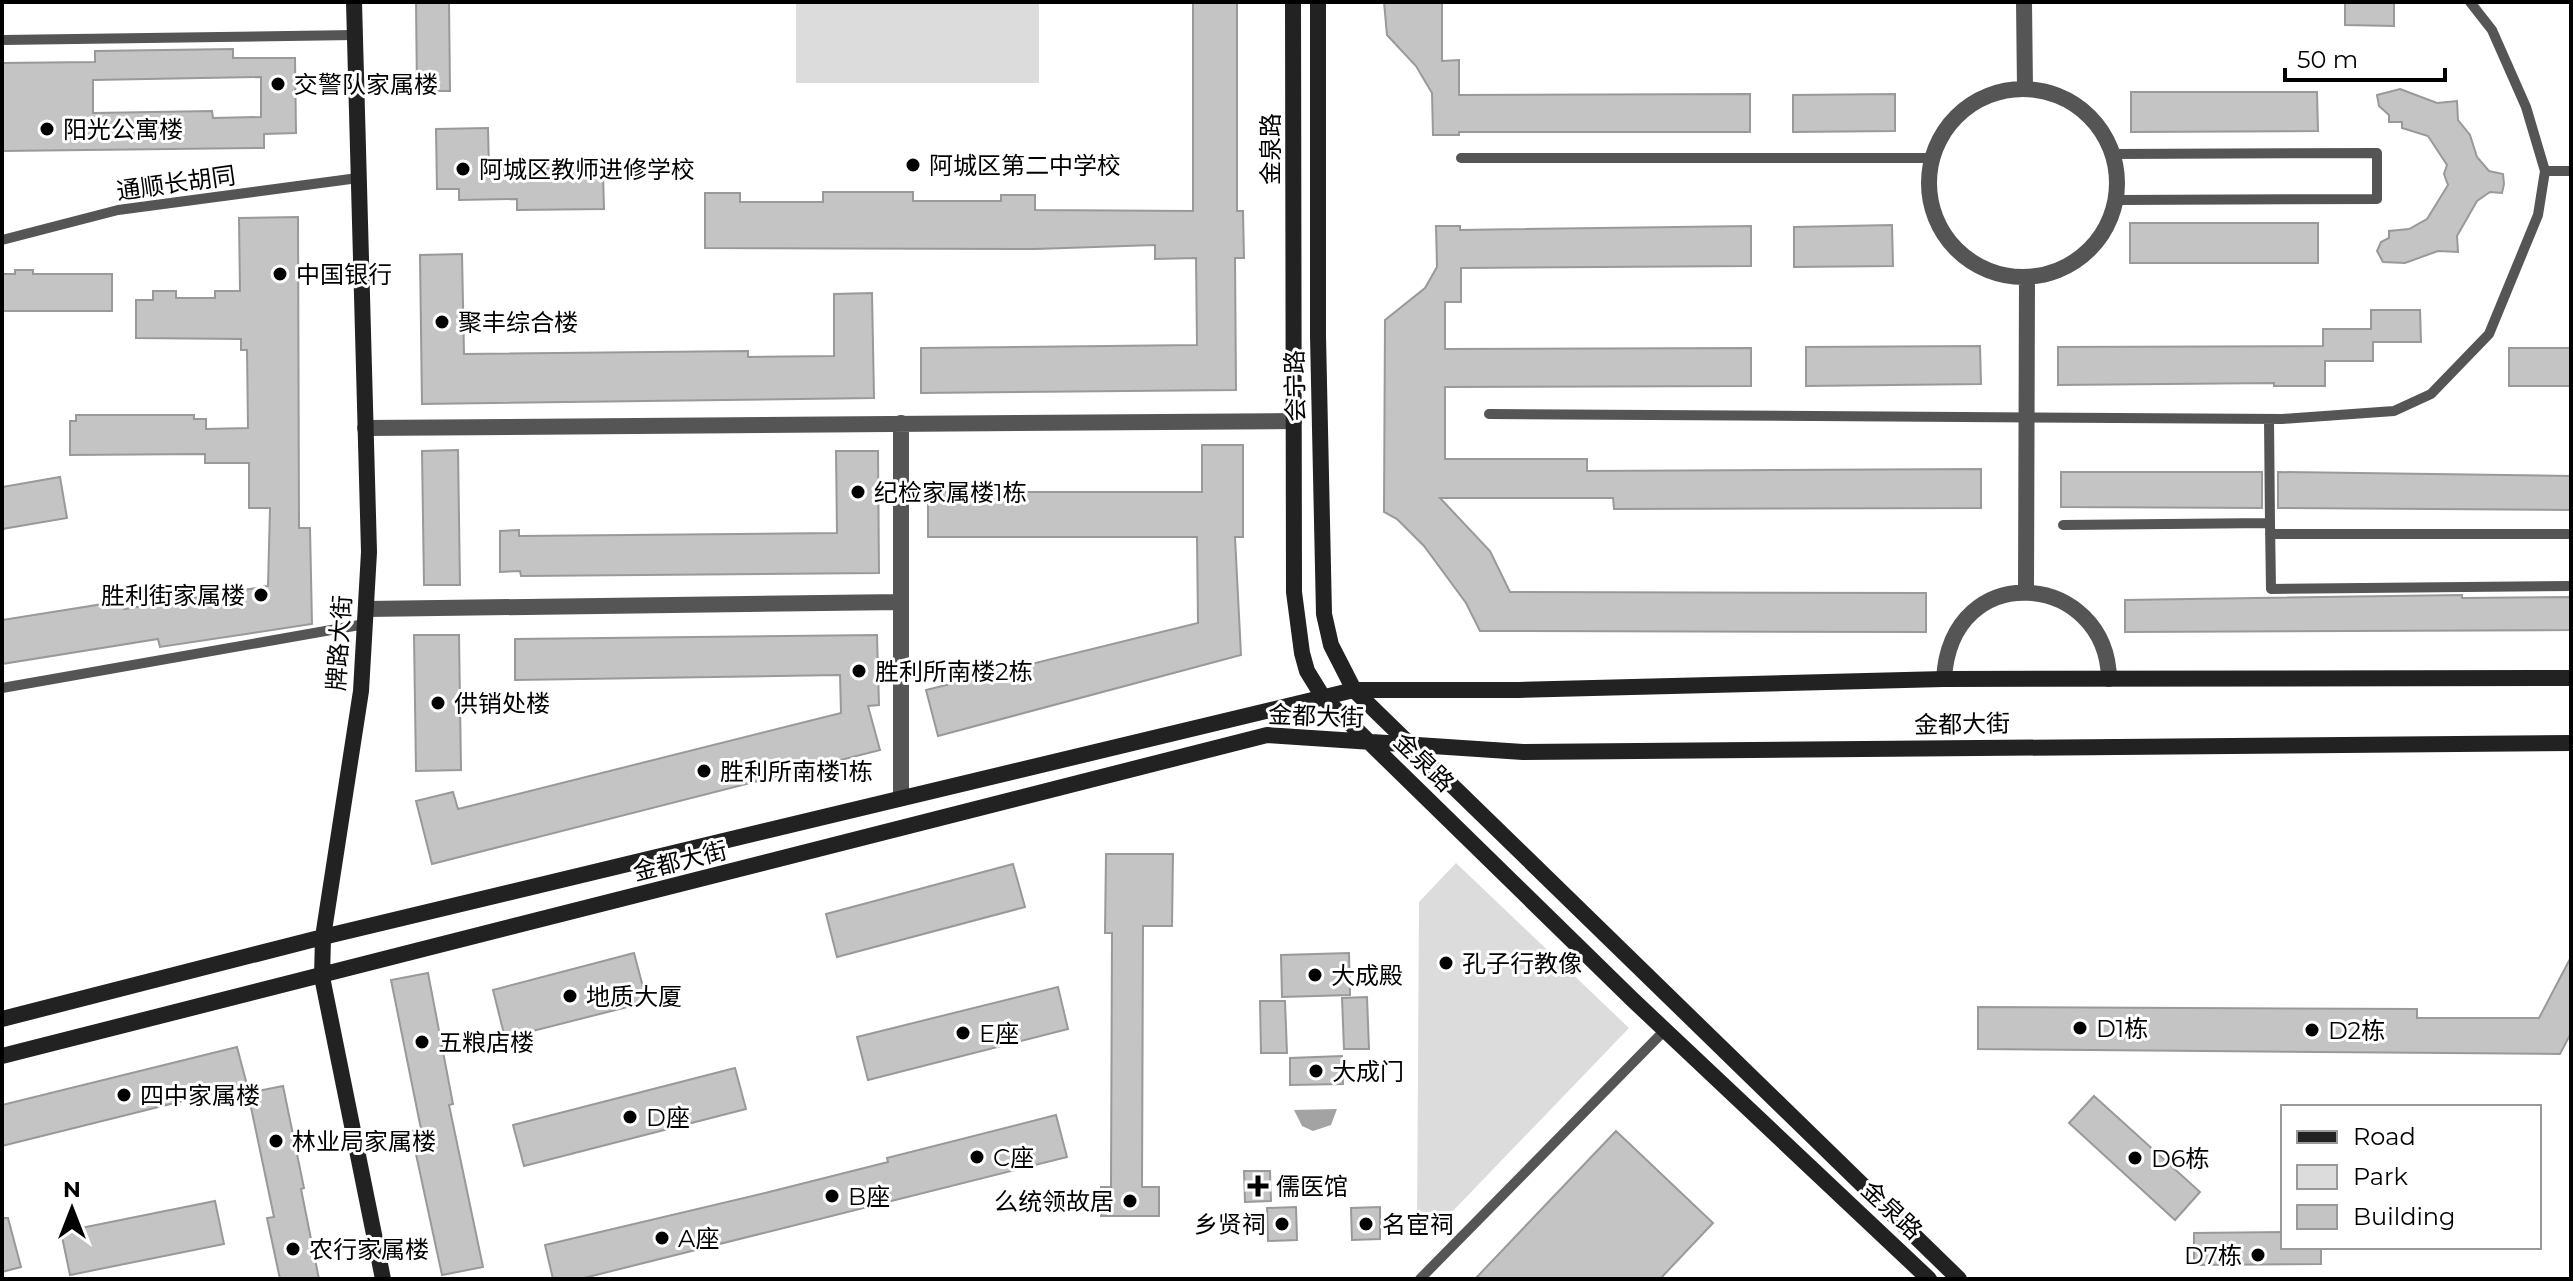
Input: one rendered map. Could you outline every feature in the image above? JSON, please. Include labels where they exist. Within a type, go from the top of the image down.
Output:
[{"type":"main road","name":"牌路大街","points":[[354,2],[369,552],[361,691],[323,937],[322,977],[383,1279]]},
{"type":"main road","name":"金泉路","points":[[1293,2],[1297,623],[1307,671],[1323,697],[1368,741],[1665,1030],[1929,1279]]},
{"type":"main road","name":"会宁路","points":[[1318,2],[1318,336],[1324,614],[1331,645],[1354,690],[1404,743]]},
{"type":"main road","name":"金都大街","points":[[2,1019],[323,937],[1354,690],[1519,690],[1944,679],[2571,678]]},
{"type":"main road","name":"金都大街","points":[[2,1056],[1267,735],[1523,752],[2571,743]]},
{"type":"main road","name":"金泉路","points":[[1404,743],[1959,1279]]},
{"type":"street","points":[[2024,2],[2025,89]]},
{"type":"street","points":[[2025,89],[2043,91],[2076,105],[2102,131],[2113,154],[2118,182],[2116,200],[2103,233],[2085,253],[2063,268],[2027,277],[2009,276],[1982,267],[1959,251],[1946,237],[1931,203],[1929,184],[1933,158],[1945,131],[1972,105],[1988,96],[2025,89]]},
{"type":"street","points":[[2026,590],[2024,417],[2027,277]]},
{"type":"street","points":[[365,428],[1294,421]]},
{"type":"street","points":[[901,423],[901,798]]},
{"type":"street","points":[[1944,679],[1949,643],[1970,613],[1988,601],[2026,590],[2064,603],[2084,618],[2106,648],[2109,679]]},
{"type":"street","points":[[365,617],[901,602]]},
{"type":"lane","points":[[1489,414],[2269,419],[2394,411],[2431,394],[2489,334],[2538,215],[2545,171],[2526,107],[2492,30],[2470,2]]},
{"type":"lane","points":[[2,40],[355,35]]},
{"type":"lane","points":[[2113,154],[2377,153],[2377,199],[2116,200]]},
{"type":"lane","points":[[1461,158],[1933,158]]},
{"type":"lane","points":[[2545,171],[2571,171]]},
{"type":"lane","name":"通顺长胡同","points":[[2,240],[118,210],[358,178]]},
{"type":"lane","points":[[2269,419],[2271,589],[2571,586]]},
{"type":"lane","points":[[2063,525],[2571,534]]},
{"type":"lane","points":[[2,688],[365,617]]},
{"type":"lane","points":[[1420,1279],[1665,1030]]},
{"type":"green space","points":[[796,2],[1039,2],[1039,83],[796,83]]},
{"type":"green space","points":[[1456,863],[1629,1028],[1426,1239],[1417,1231],[1419,902]]},
{"type":"shaded area","points":[[1337,1109],[1331,1125],[1313,1131],[1302,1126],[1294,1110]]},
{"type":"building","points":[[416,2],[449,2],[450,91],[417,91]]},
{"type":"building","points":[[1193,2],[1237,2],[1237,211],[1243,211],[1244,258],[1235,258],[1236,390],[921,393],[921,348],[1197,345],[1196,258],[1155,259],[1155,245],[1035,249],[705,248],[705,193],[740,193],[740,202],[823,202],[823,192],[913,192],[913,201],[1001,201],[1001,195],[1035,195],[1035,210],[1193,211]]},
{"type":"building","points":[[1384,2],[1442,2],[1442,61],[1459,60],[1459,95],[1750,94],[1750,132],[1459,132],[1459,135],[1433,135],[1432,93],[1416,66],[1387,35]]},
{"type":"building","points":[[2345,2],[2394,2],[2394,26],[2345,25]]},
{"type":"building","points":[[233,49],[233,58],[295,58],[296,133],[264,134],[264,148],[2,151],[2,63],[95,62],[95,51]],"holes":[[[261,77],[261,117],[213,118],[212,111],[93,113],[93,80]]]},
{"type":"building","points":[[2400,89],[2437,103],[2457,101],[2458,120],[2470,135],[2477,157],[2489,171],[2503,174],[2504,184],[2502,193],[2490,192],[2477,201],[2457,236],[2458,252],[2438,251],[2405,263],[2383,262],[2377,251],[2381,242],[2389,238],[2389,231],[2409,229],[2427,219],[2448,185],[2444,174],[2447,165],[2428,136],[2402,128],[2402,122],[2389,122],[2389,115],[2379,106],[2377,95]]},
{"type":"building","points":[[2131,92],[2317,92],[2318,131],[2131,132]]},
{"type":"building","points":[[1895,94],[1895,131],[1793,132],[1793,95]]},
{"type":"building","name":"阿城区教师进修学校","points":[[488,128],[489,169],[585,168],[585,173],[603,173],[604,209],[517,210],[517,199],[459,200],[459,189],[437,189],[436,129]]},
{"type":"building","points":[[298,217],[299,528],[310,528],[312,624],[160,647],[158,639],[2,664],[2,620],[122,601],[124,609],[268,586],[270,508],[249,508],[249,463],[205,463],[205,454],[70,455],[70,421],[76,421],[76,415],[194,415],[194,419],[206,419],[206,429],[248,428],[247,350],[241,350],[241,339],[136,338],[136,300],[153,300],[153,291],[176,291],[176,298],[215,298],[215,291],[240,291],[239,218]]},
{"type":"building","points":[[2130,223],[2318,223],[2318,263],[2130,263]]},
{"type":"building","points":[[1892,225],[1893,266],[1794,267],[1794,227]]},
{"type":"building","points":[[1436,226],[1460,226],[1460,230],[1751,226],[1751,266],[1461,268],[1461,302],[1445,302],[1445,349],[1751,348],[1751,386],[1445,387],[1445,459],[1587,459],[1587,471],[1981,469],[1981,508],[1614,509],[1613,498],[1440,498],[1490,551],[1510,592],[1926,593],[1926,632],[1480,631],[1466,603],[1424,546],[1397,519],[1384,512],[1385,320],[1425,288],[1437,267]]},
{"type":"building","name":"聚丰综合楼","points":[[462,254],[464,354],[748,351],[748,357],[834,356],[834,294],[872,293],[874,398],[422,404],[420,255]]},
{"type":"building","points":[[15,270],[33,270],[33,274],[112,274],[112,311],[2,311],[2,274],[15,274]]},
{"type":"building","points":[[2371,310],[2420,310],[2421,342],[2373,342],[2373,361],[2325,361],[2325,386],[2274,386],[2274,383],[2058,385],[2058,347],[2323,346],[2323,329],[2371,329]]},
{"type":"building","points":[[1980,346],[1981,384],[1806,386],[1806,347]]},
{"type":"building","points":[[2509,348],[2571,348],[2571,386],[2509,386]]},
{"type":"building","points":[[1202,445],[1243,445],[1243,537],[1235,537],[1241,655],[938,736],[926,690],[1198,623],[1197,537],[928,537],[928,492],[1202,492]]},
{"type":"building","points":[[458,450],[460,585],[424,585],[422,451]]},
{"type":"building","name":"纪检家属楼1栋","points":[[836,451],[878,451],[879,573],[521,576],[520,571],[500,572],[500,531],[519,530],[519,536],[837,533]]},
{"type":"building","points":[[2061,472],[2262,472],[2262,508],[2061,507]]},
{"type":"building","points":[[2278,472],[2571,476],[2571,510],[2278,508]]},
{"type":"building","points":[[60,477],[67,518],[2,529],[2,487]]},
{"type":"building","points":[[2462,595],[2462,598],[2571,597],[2571,630],[2125,632],[2125,600]]},
{"type":"building","name":"供销处楼","points":[[414,635],[459,635],[461,770],[416,771]]},
{"type":"building","points":[[877,635],[879,705],[868,706],[880,750],[432,864],[416,801],[453,792],[458,809],[841,713],[840,675],[515,680],[515,639]]},
{"type":"building","points":[[1106,854],[1173,854],[1172,926],[1143,926],[1142,1187],[1159,1187],[1159,1216],[1101,1216],[1101,1187],[1111,1187],[1112,933],[1105,933]]},
{"type":"building","points":[[1013,864],[1025,907],[837,957],[826,914]]},
{"type":"building","name":"地质大厦","points":[[634,953],[647,1002],[505,1038],[493,990]]},
{"type":"building","name":"大成殿","points":[[1349,953],[1350,995],[1282,997],[1281,955]]},
{"type":"building","points":[[2571,957],[2571,1033],[2560,1054],[1978,1049],[1978,1007],[2417,1009],[2417,1018],[2539,1018]]},
{"type":"building","points":[[428,973],[453,1104],[449,1105],[483,1267],[442,1275],[411,1131],[421,1129],[391,980]]},
{"type":"building","name":"E座","points":[[1058,987],[1068,1029],[868,1080],[857,1037]]},
{"type":"building","points":[[1367,997],[1369,1049],[1344,1049],[1342,998]]},
{"type":"building","points":[[1260,1001],[1285,1001],[1287,1053],[1261,1053]]},
{"type":"building","name":"四中家属楼","points":[[237,1047],[247,1085],[2,1146],[2,1105]]},
{"type":"building","name":"大成门","points":[[1342,1056],[1343,1084],[1290,1085],[1290,1058]]},
{"type":"building","name":"D座","points":[[735,1068],[746,1109],[524,1166],[513,1125]]},
{"type":"building","points":[[283,1086],[319,1279],[280,1279],[267,1218],[274,1217],[248,1093]]},
{"type":"building","name":"D6栋","points":[[2094,1096],[2200,1192],[2175,1220],[2069,1123]]},
{"type":"building","points":[[1056,1115],[1067,1157],[580,1279],[553,1279],[545,1245],[888,1162],[887,1158]]},
{"type":"building","points":[[1616,1131],[1713,1223],[1660,1279],[1475,1279]]},
{"type":"building","name":"儒医馆","points":[[1244,1171],[1270,1171],[1271,1201],[1245,1202]]},
{"type":"building","points":[[215,1201],[224,1244],[70,1275],[61,1232]]},
{"type":"building","name":"乡贤祠","points":[[1296,1207],[1297,1240],[1268,1241],[1267,1208]]},
{"type":"building","name":"名宦祠","points":[[1380,1207],[1380,1239],[1352,1240],[1351,1208]]},
{"type":"building","points":[[2,1218],[8,1218],[21,1267],[2,1272]]},
{"type":"building","name":"D7栋","points":[[2281,1232],[2281,1249],[2321,1249],[2321,1264],[2194,1265],[2194,1233]]},
{"type":"place","name":"交警队家属楼","points":[[278,84]]},
{"type":"place","name":"阳光公寓楼","points":[[47,129]]},
{"type":"place","name":"阿城区第二中学校","points":[[913,165]]},
{"type":"place","name":"阿城区教师进修学校","points":[[463,169]]},
{"type":"place","name":"中国银行","points":[[280,274]]},
{"type":"place","name":"聚丰综合楼","points":[[442,322]]},
{"type":"place","name":"纪检家属楼1栋","points":[[858,492]]},
{"type":"place","name":"胜利街家属楼","points":[[261,595]]},
{"type":"place","name":"胜利所南楼2栋","points":[[859,671]]},
{"type":"place","name":"供销处楼","points":[[438,703]]},
{"type":"place","name":"胜利所南楼1栋","points":[[704,771]]},
{"type":"place","name":"孔子行教像","points":[[1446,963]]},
{"type":"place","name":"大成殿","points":[[1315,975]]},
{"type":"place","name":"地质大厦","points":[[570,996]]},
{"type":"place","name":"D1栋","points":[[2080,1028]]},
{"type":"place","name":"D2栋","points":[[2312,1030]]},
{"type":"place","name":"E座","points":[[963,1033]]},
{"type":"place","name":"五粮店楼","points":[[422,1042]]},
{"type":"place","name":"大成门","points":[[1316,1071]]},
{"type":"place","name":"四中家属楼","points":[[124,1095]]},
{"type":"place","name":"D座","points":[[630,1117]]},
{"type":"place","name":"林业局家属楼","points":[[276,1141]]},
{"type":"place","name":"C座","points":[[977,1157]]},
{"type":"place","name":"D6栋","points":[[2135,1158]]},
{"type":"place","name":"儒医馆","points":[[1258,1186]]},
{"type":"place","name":"B座","points":[[832,1196]]},
{"type":"place","name":"么统领故居","points":[[1130,1201]]},
{"type":"place","name":"乡贤祠","points":[[1282,1224]]},
{"type":"place","name":"名宦祠","points":[[1366,1224]]},
{"type":"place","name":"A座","points":[[662,1238]]},
{"type":"place","name":"农行家属楼","points":[[293,1249]]},
{"type":"place","name":"D7栋","points":[[2258,1255]]}]
